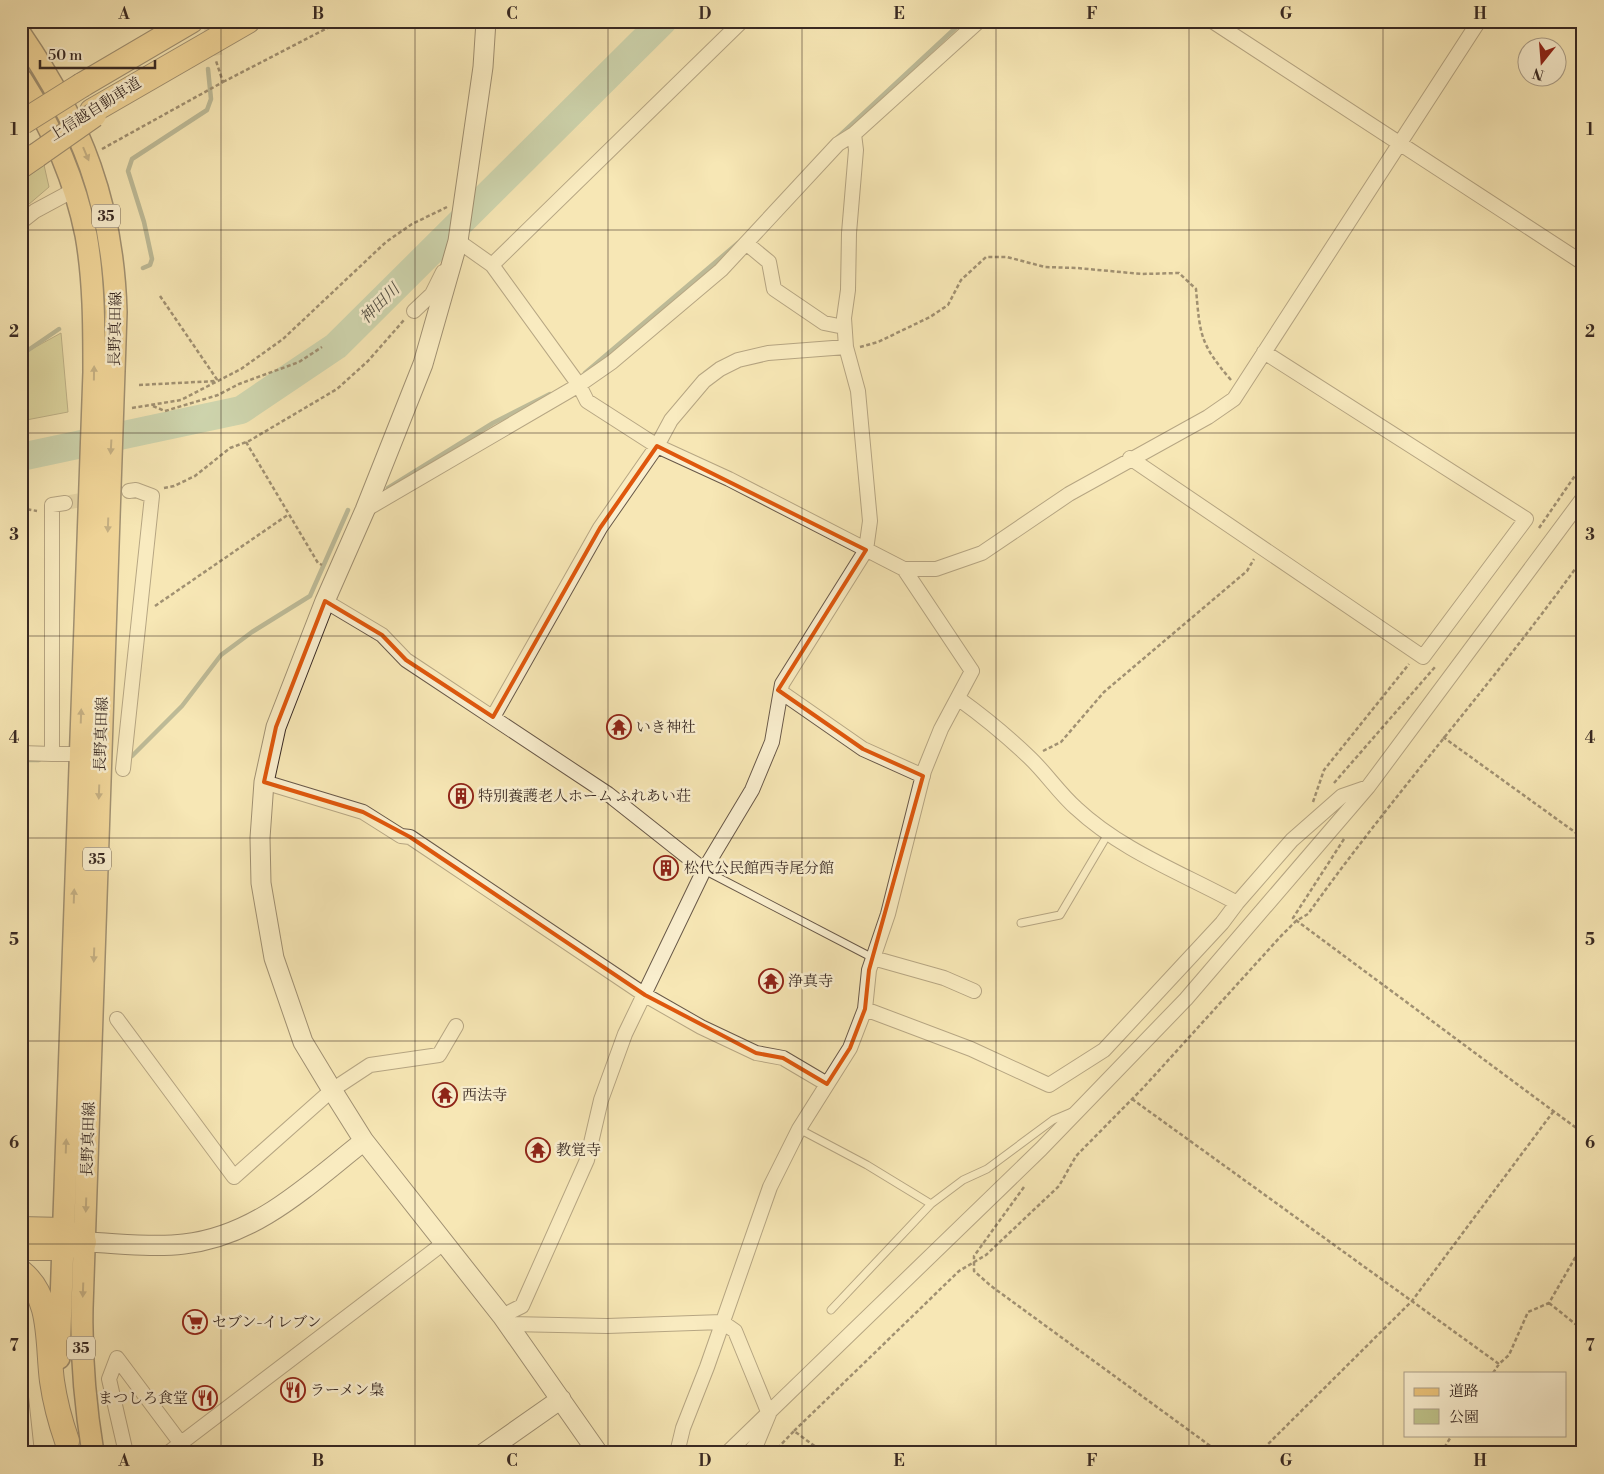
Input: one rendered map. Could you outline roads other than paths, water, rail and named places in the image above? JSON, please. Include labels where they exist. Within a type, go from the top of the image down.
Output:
[{"type":"highway","points":[[22,118],[175,21]]},
{"type":"highway","name":"上信越自動車道","points":[[80,81],[191,21]]},
{"type":"highway","name":"上信越自動車道","points":[[28,156],[141,81],[248,21]]},
{"type":"highway","points":[[21,1229],[70,1240]]},
{"type":"highway","points":[[21,1248],[70,1240]]},
{"type":"highway","points":[[21,1272],[31,1281],[43,1303],[57,1413],[68,1447]]},
{"type":"main road","name":"長野真田線","points":[[21,35],[45,70],[88,157],[106,216],[114,274],[116,312],[102,419],[70,1240],[59,1354],[68,1447]]},
{"type":"main road","name":"長野真田線","points":[[21,79],[46,124],[74,190],[86,234],[93,295],[102,419]]},
{"type":"main road","name":"長野真田線","points":[[93,1453],[84,1398],[70,1240],[79,754],[100,477]]},
{"type":"street","points":[[486,21],[483,67],[458,241],[423,364],[365,510],[325,601],[276,727],[264,782],[260,838],[260,883],[274,958],[304,1042],[332,1090],[364,1141],[506,1320],[598,1453]]},
{"type":"street","points":[[492,265],[742,21]]},
{"type":"street","points":[[365,510],[579,385],[612,362],[721,270],[838,144],[854,134],[980,21]]},
{"type":"street","points":[[1212,21],[1583,263]]},
{"type":"street","points":[[458,241],[492,265],[579,385],[587,401],[657,446],[729,479],[904,569],[936,569],[982,554],[1069,494],[1130,458],[1208,417],[1234,399],[1479,21]]},
{"type":"street","points":[[506,1320],[522,1306],[587,1160],[600,1100],[625,1034],[646,995],[704,870],[752,790],[772,742],[782,684],[866,550],[870,521],[858,391],[846,347],[844,327],[856,150],[854,134]]},
{"type":"street","points":[[21,222],[35,211],[74,190]]},
{"type":"street","points":[[414,311],[432,294],[458,241]]},
{"type":"street","points":[[746,244],[769,262],[774,289],[824,323],[844,327]]},
{"type":"street","points":[[493,717],[596,535],[657,446],[671,420],[704,382],[720,369],[738,360],[768,353],[846,347]]},
{"type":"street","points":[[1130,458],[1422,654],[1526,519],[1264,352]]},
{"type":"street","points":[[124,769],[152,496],[132,490]]},
{"type":"street","points":[[727,1453],[1041,1149],[1186,999],[1368,787],[1583,498]]},
{"type":"street","points":[[52,754],[52,505],[65,503]]},
{"type":"street","points":[[677,1453],[683,1428],[770,1187],[800,1129],[850,1048],[865,1009],[869,970],[888,914],[923,776],[941,729],[959,699],[972,671],[904,569]]},
{"type":"street","points":[[325,601],[382,635],[406,660],[608,794],[704,870]]},
{"type":"street","points":[[781,692],[863,748],[923,776]]},
{"type":"street","points":[[959,699],[988,720],[1030,758],[1076,808],[1108,834],[1142,856],[1190,878],[1236,903]]},
{"type":"street","points":[[21,753],[79,754]]},
{"type":"street","points":[[264,782],[363,812],[401,836],[410,837],[646,995],[701,1027],[756,1053],[783,1058],[827,1084]]},
{"type":"street","points":[[865,1009],[971,1049],[1049,1085],[1104,1050],[1222,923],[1236,903],[1292,840],[1342,796],[1368,787]]},
{"type":"street","points":[[873,958],[944,978],[974,991]]},
{"type":"street","points":[[117,1019],[234,1177],[332,1090],[370,1065],[439,1055],[456,1026]]},
{"type":"street","points":[[70,1240],[183,1244],[233,1233],[281,1206],[364,1141]]},
{"type":"street","points":[[168,1453],[184,1448],[445,1242]]},
{"type":"street","points":[[506,1320],[607,1326],[722,1322],[735,1331],[769,1414],[757,1443],[749,1453]]},
{"type":"street","points":[[126,1453],[109,1379],[117,1358],[184,1448]]},
{"type":"street","points":[[21,1396],[27,1453]]},
{"type":"street","points":[[484,1453],[562,1399]]},
{"type":"lane","points":[[1021,923],[1060,915],[1108,834]]},
{"type":"lane","points":[[704,870],[873,958]]},
{"type":"lane","points":[[831,1310],[931,1204],[963,1180],[987,1169],[1053,1120],[1077,1110]]},
{"type":"lane","points":[[800,1129],[867,1165],[931,1204]]},
{"type":"waterway","name":"神田川","points":[[21,457],[241,410],[336,346],[663,21]]},
{"type":"waterway","points":[[836,139],[963,21]]},
{"type":"waterway","points":[[143,268],[150,265],[152,259],[144,222],[128,171],[132,159],[207,110],[211,99],[208,69]]},
{"type":"waterway","points":[[585,373],[738,243]]},
{"type":"waterway","points":[[21,355],[59,329]]},
{"type":"waterway","points":[[388,488],[493,423],[550,394]]},
{"type":"waterway","points":[[132,756],[182,706],[221,655],[252,632],[310,596],[348,510]]},
{"type":"waterway","points":[[21,760],[39,760]]},
{"type":"tunnel","points":[[210,21],[216,59]]},
{"type":"tunnel","points":[[65,503],[129,491]]},
{"type":"place","name":"いき神社","points":[[619,727]]},
{"type":"place","name":"特別養護老人ホーム ふれあい荘","points":[[461,796]]},
{"type":"place","name":"松代公民館西寺尾分館","points":[[666,868]]},
{"type":"place","name":"浄真寺","points":[[771,981]]},
{"type":"place","name":"西法寺","points":[[445,1095]]},
{"type":"place","name":"教覚寺","points":[[538,1150]]},
{"type":"place","name":"セブン-イレブン","points":[[195,1322]]},
{"type":"place","name":"ラーメン梟","points":[[293,1390]]},
{"type":"place","name":"まつしろ食堂","points":[[205,1398]]}]
